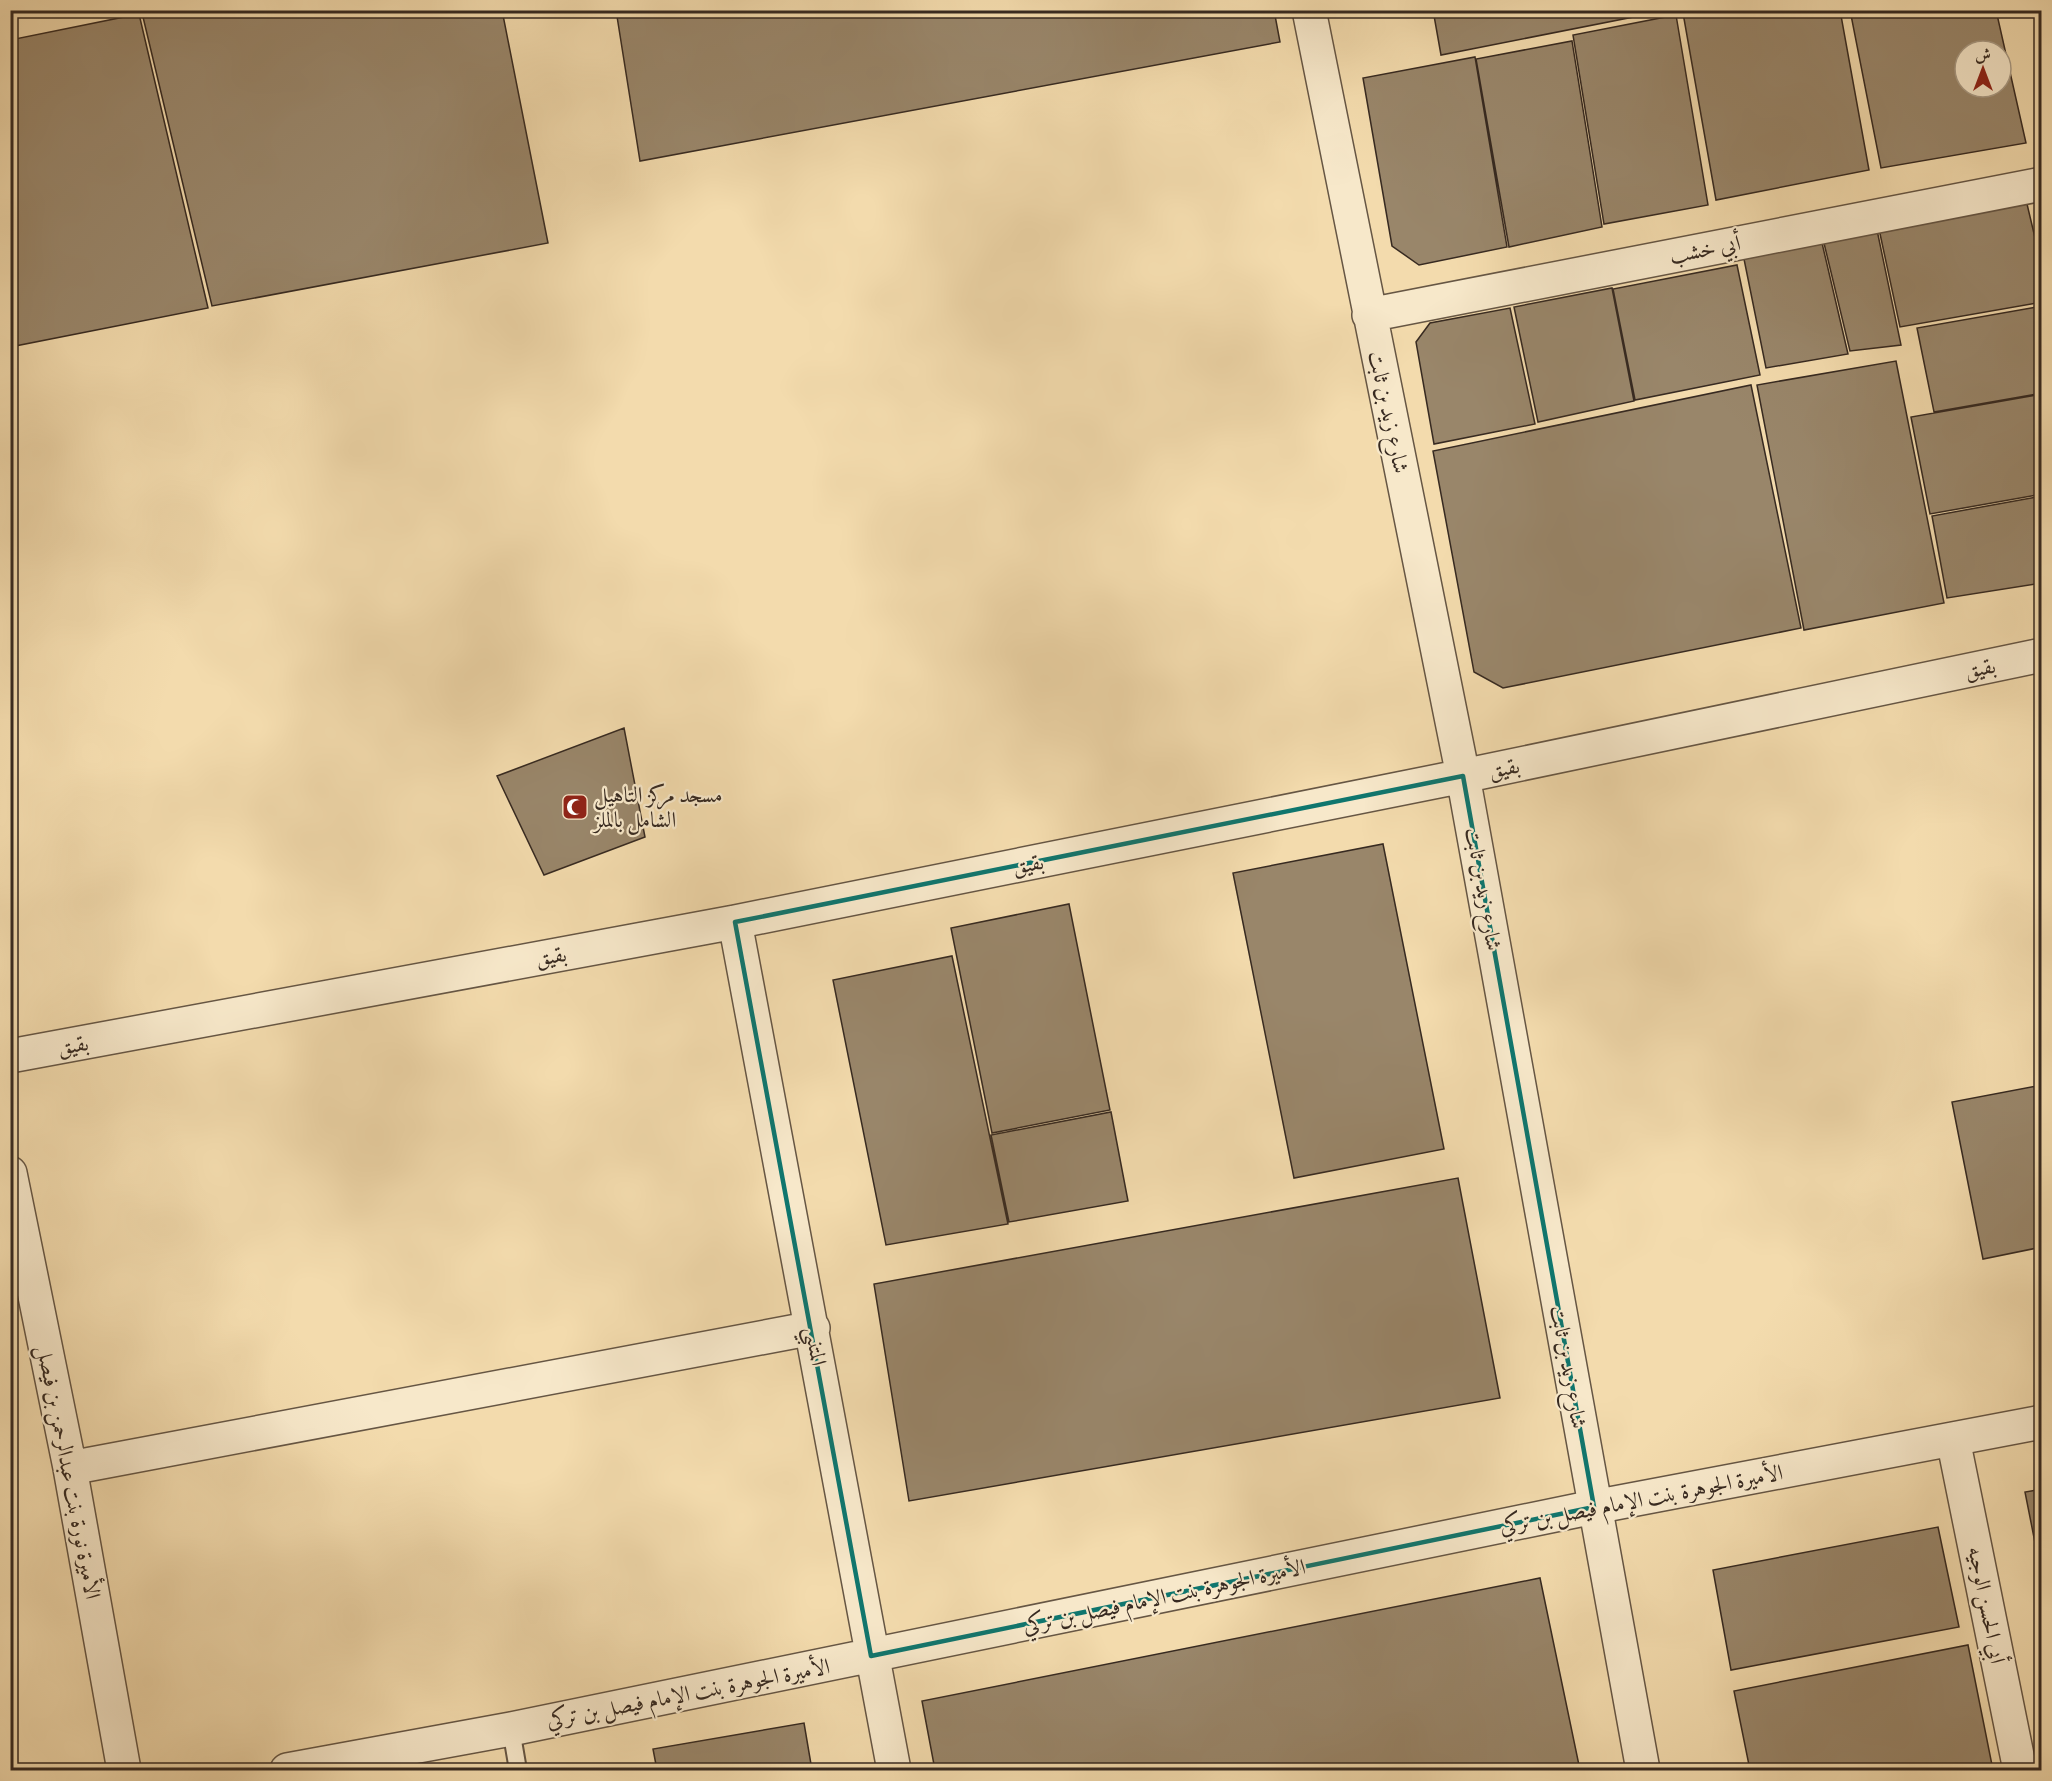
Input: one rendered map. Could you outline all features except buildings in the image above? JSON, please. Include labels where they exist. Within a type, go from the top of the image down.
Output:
[{"type":"street","name":"شارع زيد بن ثابت","points":[[1309,10],[1464,776],[1643,1770]]},
{"type":"street","name":"أبي خشب","points":[[1369,315],[2042,184]]},
{"type":"street","name":"بقيق","points":[[10,1056],[735,922],[1464,776],[2042,655]]},
{"type":"street","name":"المتنبي","points":[[735,922],[813,1328],[871,1656],[894,1770]]},
{"type":"street","name":"الأميرة نورة بنت عبدالرحمن بن فيصل","points":[[10,1173],[70,1468],[124,1770]]},
{"type":"street","points":[[70,1468],[813,1328]]},
{"type":"street","name":"الأميرة الجوهرة بنت الإمام فيصل بن تركي","points":[[287,1770],[511,1729],[1594,1507],[2042,1422]]},
{"type":"street","name":"أبي الحسن الوجيه","points":[[1953,1439],[2020,1770]]},
{"type":"lane","points":[[511,1729],[518,1770]]},
{"type":"highlighted area","points":[[1463,776],[1594,1507],[871,1656],[735,922]]},
{"type":"place","name":"مسجد مركز التاهيل الشامل بالملز","points":[[575,807]]}]
